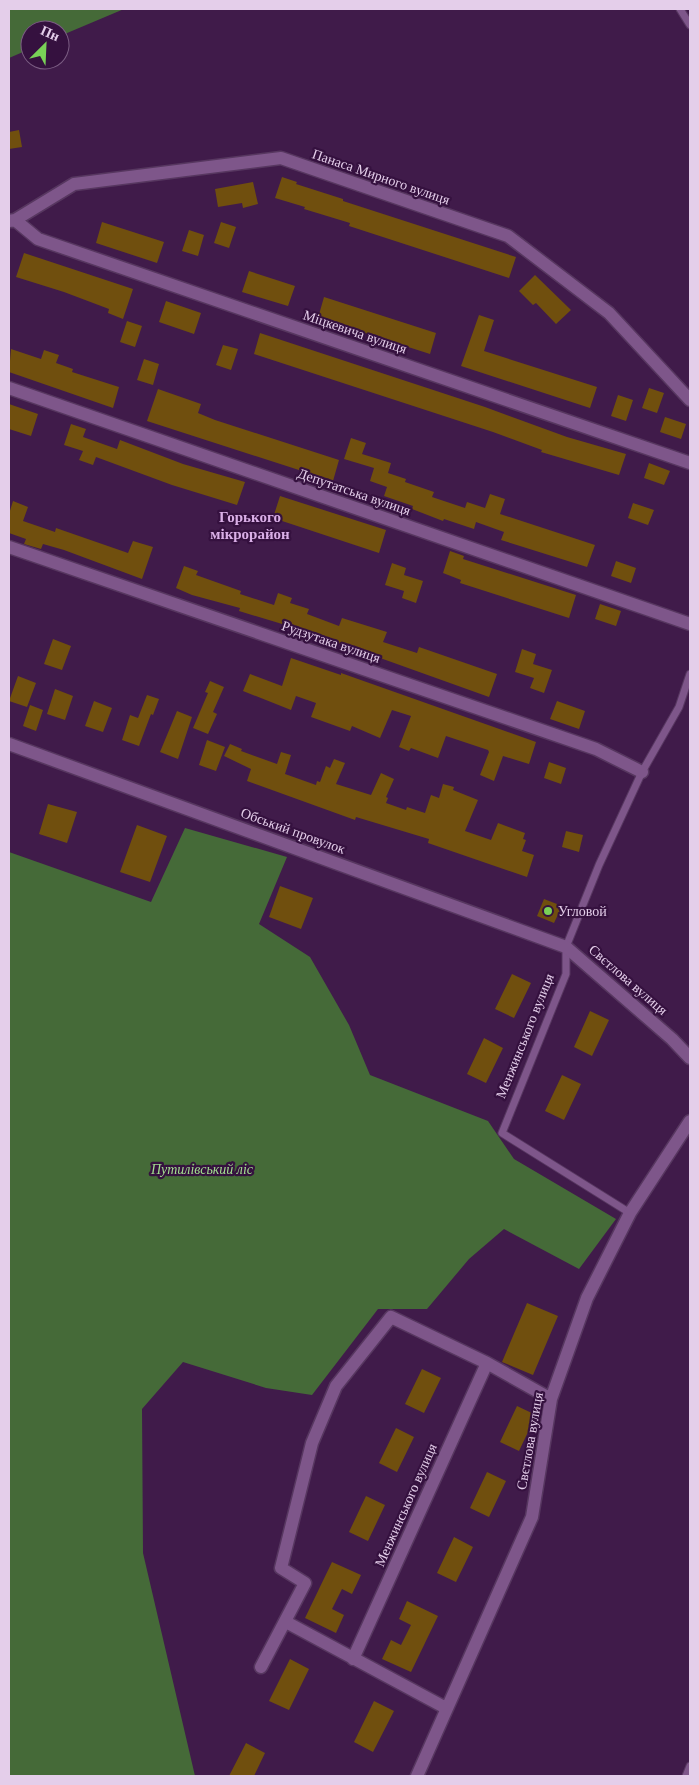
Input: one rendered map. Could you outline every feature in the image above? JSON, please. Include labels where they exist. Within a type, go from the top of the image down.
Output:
[{"type":"street","name":"Панаса Мирного вулиця","points":[[12,221],[74,184],[281,158],[508,236],[609,313],[690,400]]},
{"type":"street","name":"Міцкевича вулиця","points":[[12,221],[38,239],[690,463]]},
{"type":"street","name":"Депутатська вулиця","points":[[9,388],[690,624]]},
{"type":"street","name":"Рудзутака вулиця","points":[[9,547],[596,749],[642,772]]},
{"type":"street","name":"Обський провулок","points":[[9,744],[566,947]]},
{"type":"street","name":"Свєтлова вулиця","points":[[566,947],[690,1058]]},
{"type":"street","name":"Свєтлова вулиця","points":[[417,1776],[532,1517],[551,1399],[587,1298],[630,1213],[690,1120]]},
{"type":"street","points":[[261,1666],[305,1583],[281,1568],[312,1443],[336,1386],[391,1317],[487,1363],[551,1399]]},
{"type":"street","name":"Менжинського вулиця","points":[[353,1659],[487,1363]]},
{"type":"street","points":[[286,1622],[446,1708]]},
{"type":"lane","points":[[680,9],[690,25]]},
{"type":"lane","name":"Менжинського вулиця","points":[[630,1213],[502,1133],[566,974],[566,947],[599,865],[642,772],[679,707],[690,674]]},
{"type":"lane","points":[[686,1776],[690,1766]]},
{"type":"green space","points":[[9,9],[124,9],[70,32],[70,20],[20,20],[20,53],[9,58]]},
{"type":"green space","name":"Путилівський ліс","points":[[185,828],[287,857],[259,924],[310,957],[349,1025],[370,1075],[488,1121],[514,1159],[616,1219],[579,1269],[504,1229],[469,1259],[427,1309],[378,1309],[312,1395],[266,1388],[183,1362],[142,1409],[143,1553],[195,1776],[9,1776],[9,852],[151,902]]},
{"type":"building","points":[[19,130],[22,147],[9,149],[9,132]]},
{"type":"building","points":[[282,177],[297,182],[296,184],[343,199],[343,201],[516,257],[509,278],[349,226],[350,223],[275,198]]},
{"type":"building","points":[[253,182],[258,204],[243,208],[242,203],[218,207],[215,189]]},
{"type":"building","points":[[102,222],[164,242],[157,263],[96,243]]},
{"type":"building","points":[[221,222],[236,227],[229,248],[214,243]]},
{"type":"building","points":[[189,230],[204,235],[198,256],[182,251]]},
{"type":"building","points":[[24,253],[133,289],[123,319],[108,313],[109,309],[16,277]]},
{"type":"building","points":[[249,271],[295,286],[288,306],[242,292]]},
{"type":"building","points":[[535,275],[571,310],[556,324],[536,303],[533,305],[519,291]]},
{"type":"building","points":[[324,297],[436,333],[430,354],[318,318]]},
{"type":"building","points":[[166,301],[201,313],[194,334],[159,322]]},
{"type":"building","points":[[479,315],[494,320],[484,351],[597,387],[590,408],[461,366]]},
{"type":"building","points":[[127,321],[142,326],[135,347],[120,342]]},
{"type":"building","points":[[260,333],[485,407],[567,437],[626,454],[619,475],[541,452],[542,450],[493,432],[254,354]]},
{"type":"building","points":[[223,345],[238,349],[231,370],[216,365]]},
{"type":"building","points":[[11,349],[41,359],[44,350],[59,355],[56,363],[73,369],[72,372],[119,387],[113,408],[9,372]]},
{"type":"building","points":[[144,359],[159,364],[153,385],[137,380]]},
{"type":"building","points":[[649,388],[664,393],[657,413],[642,408]]},
{"type":"building","points":[[158,389],[201,404],[198,413],[215,420],[339,460],[333,481],[147,421]]},
{"type":"building","points":[[618,395],[633,400],[626,421],[611,416]]},
{"type":"building","points":[[9,404],[38,414],[31,436],[9,429]]},
{"type":"building","points":[[665,417],[686,424],[681,439],[660,432]]},
{"type":"building","points":[[71,424],[86,429],[83,437],[117,449],[120,440],[183,464],[245,482],[237,505],[172,485],[96,457],[93,465],[79,460],[83,451],[64,445]]},
{"type":"building","points":[[351,438],[366,443],[362,454],[391,463],[388,473],[406,479],[405,482],[434,492],[432,497],[465,508],[467,502],[485,508],[490,494],[505,499],[500,514],[595,545],[587,567],[501,540],[504,532],[476,522],[474,529],[444,519],[443,521],[412,509],[413,506],[384,496],[387,487],[370,481],[374,468],[344,459]]},
{"type":"building","points":[[649,463],[670,471],[664,485],[644,478]]},
{"type":"building","points":[[280,496],[386,530],[379,553],[273,518]]},
{"type":"building","points":[[13,501],[28,507],[23,521],[55,532],[56,528],[128,553],[133,541],[153,547],[142,579],[64,550],[43,544],[41,549],[24,544],[26,539],[9,533],[9,514]]},
{"type":"building","points":[[633,503],[654,510],[648,525],[628,518]]},
{"type":"building","points":[[450,551],[464,556],[463,559],[576,595],[569,618],[460,583],[461,580],[443,573]]},
{"type":"building","points":[[616,561],[636,568],[631,583],[611,576]]},
{"type":"building","points":[[392,563],[406,568],[404,575],[423,581],[416,603],[402,598],[404,591],[385,585]]},
{"type":"building","points":[[184,566],[198,571],[196,575],[241,591],[240,594],[274,605],[278,593],[292,598],[290,603],[309,609],[307,614],[339,626],[342,618],[387,632],[383,642],[417,653],[419,647],[497,674],[489,697],[302,630],[239,611],[240,608],[192,595],[176,588]]},
{"type":"building","points":[[600,604],[621,611],[616,626],[595,619]]},
{"type":"building","points":[[53,639],[71,646],[62,670],[44,664]]},
{"type":"building","points":[[522,649],[536,654],[533,664],[552,670],[544,693],[530,688],[534,678],[515,672]]},
{"type":"building","points":[[291,658],[341,675],[341,673],[536,742],[529,764],[503,756],[494,781],[480,775],[489,752],[488,750],[446,736],[438,758],[411,748],[409,751],[399,747],[411,716],[392,710],[380,738],[352,726],[350,731],[311,717],[316,703],[296,696],[291,710],[243,691],[250,674],[282,686]]},
{"type":"building","points":[[18,676],[36,683],[27,707],[9,701]]},
{"type":"building","points":[[210,681],[224,687],[213,712],[217,714],[208,734],[193,728],[208,693],[205,692]]},
{"type":"building","points":[[55,689],[73,696],[65,720],[47,714]]},
{"type":"building","points":[[147,695],[159,699],[139,746],[122,740],[130,715],[138,718]]},
{"type":"building","points":[[94,701],[112,708],[103,732],[85,726]]},
{"type":"building","points":[[557,701],[585,711],[579,729],[550,719]]},
{"type":"building","points":[[30,705],[43,710],[36,731],[23,726]]},
{"type":"building","points":[[177,711],[192,717],[178,759],[160,752]]},
{"type":"building","points":[[207,740],[225,747],[216,771],[199,765]]},
{"type":"building","points":[[230,744],[242,749],[241,751],[277,764],[281,752],[291,755],[285,774],[316,785],[317,781],[320,782],[326,766],[330,768],[334,759],[345,763],[336,784],[371,795],[381,773],[394,779],[386,797],[388,798],[386,803],[406,810],[407,807],[425,813],[431,795],[439,798],[443,784],[454,787],[453,790],[478,800],[465,831],[491,840],[498,823],[525,833],[523,839],[526,840],[522,851],[534,855],[527,877],[428,843],[429,839],[356,817],[355,820],[247,781],[251,769],[224,756]]},
{"type":"building","points":[[549,762],[566,768],[561,784],[544,778]]},
{"type":"building","points":[[48,804],[77,812],[67,843],[39,834]]},
{"type":"building","points":[[137,825],[167,836],[150,882],[120,872]]},
{"type":"building","points":[[566,831],[583,835],[579,852],[562,847]]},
{"type":"building","points":[[280,886],[313,898],[301,929],[269,917]]},
{"type":"building","points":[[544,899],[562,906],[554,923],[537,916]]},
{"type":"building","points":[[512,974],[531,983],[514,1018],[495,1009]]},
{"type":"building","points":[[590,1011],[609,1020],[592,1056],[574,1047]]},
{"type":"building","points":[[484,1038],[503,1048],[486,1083],[467,1074]]},
{"type":"building","points":[[562,1075],[581,1084],[564,1120],[545,1111]]},
{"type":"building","points":[[527,1303],[558,1316],[533,1375],[502,1362]]},
{"type":"building","points":[[422,1369],[441,1378],[424,1413],[405,1404]]},
{"type":"building","points":[[517,1406],[536,1415],[519,1451],[500,1442]]},
{"type":"building","points":[[396,1428],[414,1437],[397,1472],[379,1463]]},
{"type":"building","points":[[487,1472],[506,1481],[489,1517],[470,1508]]},
{"type":"building","points":[[366,1496],[385,1505],[368,1541],[349,1532]]},
{"type":"building","points":[[454,1537],[473,1547],[456,1582],[437,1573]]},
{"type":"building","points":[[332,1562],[361,1575],[352,1594],[342,1589],[332,1609],[344,1615],[336,1633],[305,1618]]},
{"type":"building","points":[[407,1601],[438,1616],[411,1672],[382,1659],[391,1640],[401,1645],[411,1625],[399,1619]]},
{"type":"building","points":[[290,1659],[309,1669],[289,1710],[269,1701]]},
{"type":"building","points":[[374,1701],[394,1711],[373,1752],[354,1742]]},
{"type":"building","points":[[246,1743],[265,1753],[254,1776],[229,1776]]},
{"type":"place","name":"Угловой","points":[[548,911]]},
{"type":"district","name":"Горького мікрорайон","points":[[250,526]]}]
